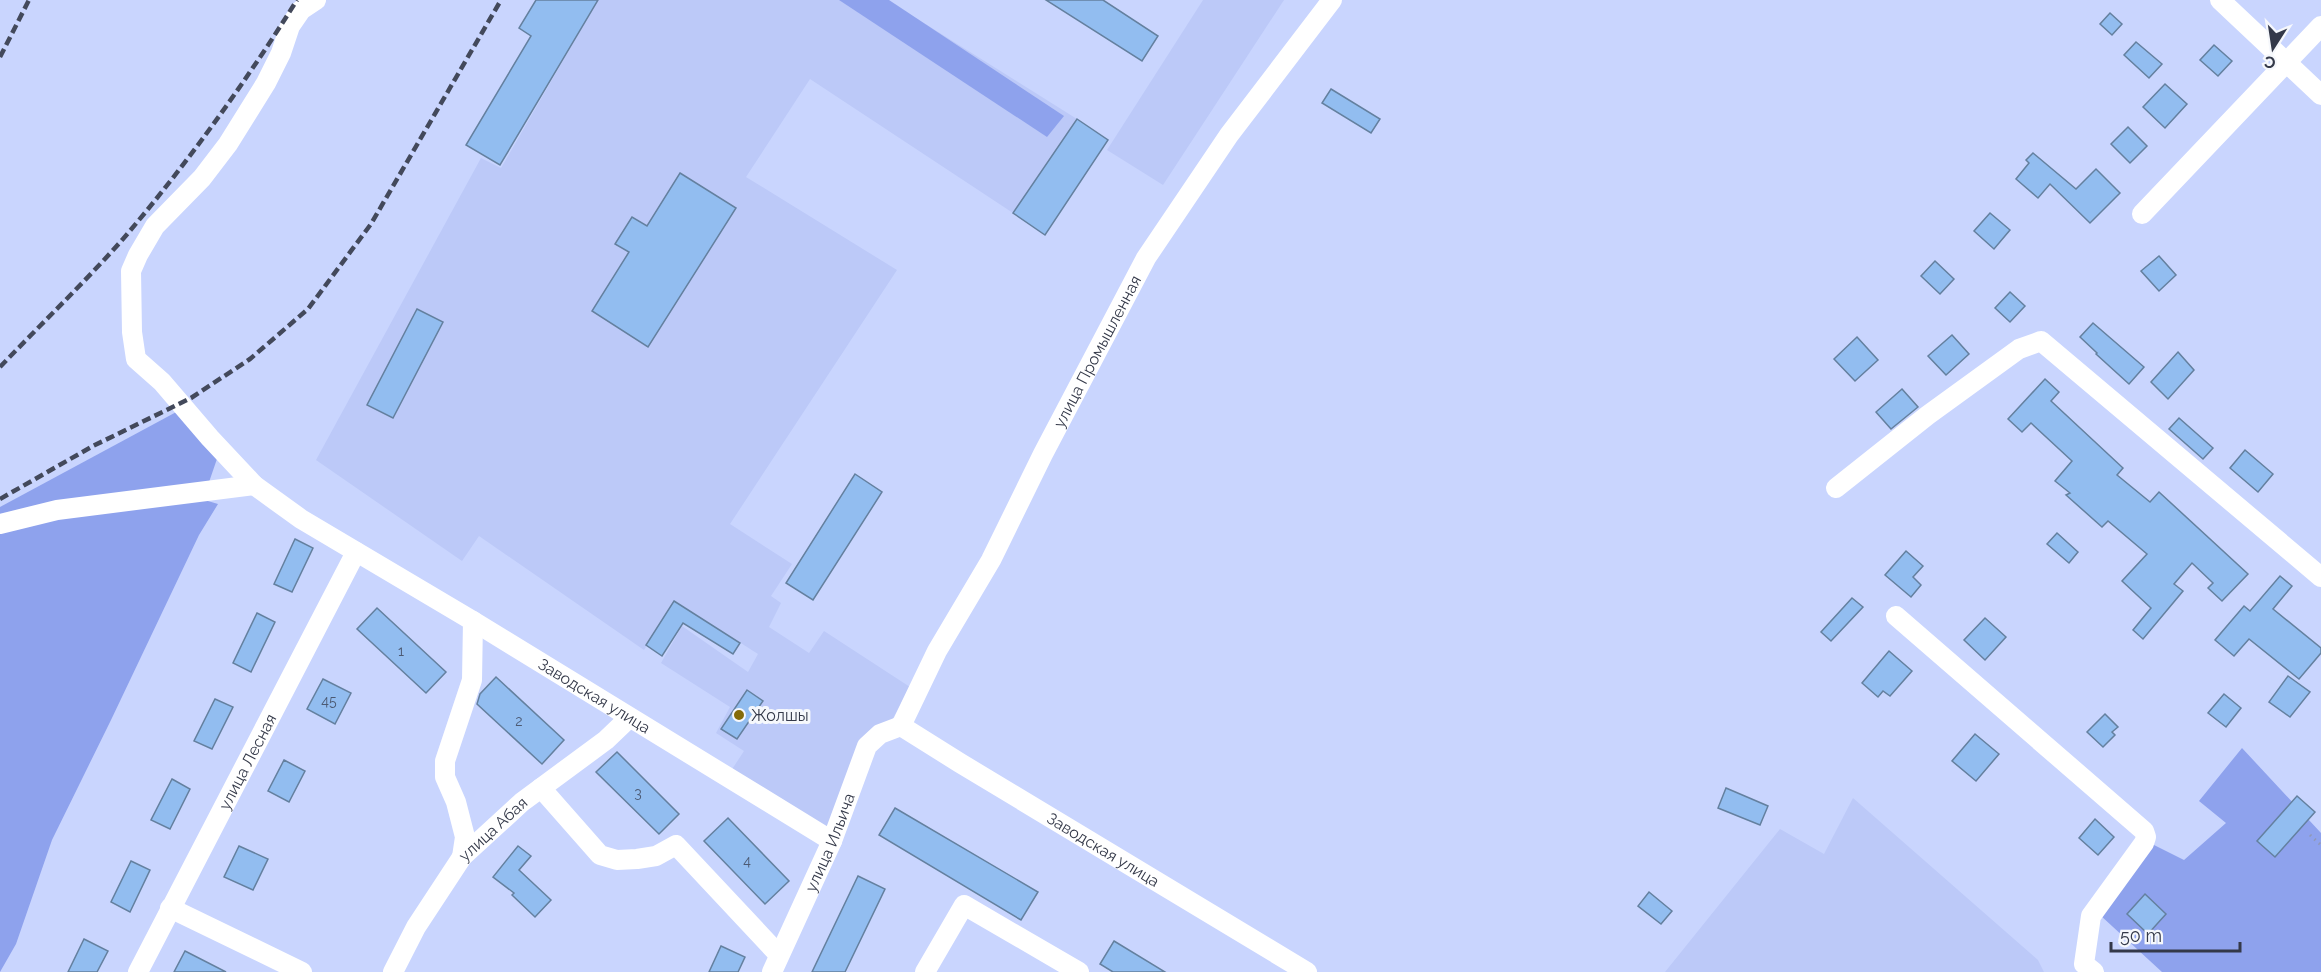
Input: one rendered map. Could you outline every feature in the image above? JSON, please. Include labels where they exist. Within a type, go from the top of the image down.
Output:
[{"type":"street","name":"Заводская улица","points":[[316,0],[301,10],[290,26],[281,53],[266,83],[228,144],[202,178],[155,226],[138,255],[131,271],[132,332],[136,359],[162,382],[254,485],[301,519],[473,621],[832,841]]},
{"type":"street","name":"улица Промышленная","points":[[901,726],[937,651],[991,560],[1043,454],[1146,258],[1229,135],[1332,0]]},
{"type":"street","points":[[2220,0],[2321,95]]},
{"type":"street","points":[[2142,214],[2321,26]]},
{"type":"street","points":[[1836,488],[1928,415],[2019,349],[2041,341],[2321,577]]},
{"type":"street","points":[[0,524],[57,510],[254,485]]},
{"type":"street","name":"улица Лесная","points":[[138,972],[356,552]]},
{"type":"street","points":[[1896,616],[2144,831],[2146,837],[2144,843],[2091,916],[2084,964],[2094,972]]},
{"type":"street","points":[[462,857],[465,837],[456,802],[445,777],[445,761],[472,680],[473,621]]},
{"type":"street","name":"улица Абая","points":[[393,972],[416,927],[462,857],[522,802],[606,740],[629,717]]},
{"type":"street","name":"Заводская улица","points":[[901,726],[1307,972]]},
{"type":"street","name":"улица Ильича","points":[[776,963],[832,841],[867,746],[880,734],[901,726]]},
{"type":"street","points":[[541,788],[600,855],[617,860],[637,859],[656,856],[676,845],[776,963]]},
{"type":"street","points":[[925,972],[964,905],[1079,972]]},
{"type":"street","points":[[170,908],[302,972]]},
{"type":"path","points":[[2310,835],[2321,845]]},
{"type":"shaded area","points":[[598,0],[887,0],[1077,119],[1013,213],[810,79],[746,177],[897,270],[730,524],[792,564],[771,596],[781,603],[769,627],[809,653],[824,631],[910,687],[892,720],[876,726],[832,841],[723,783],[744,751],[716,733],[730,707],[661,663],[682,626],[748,672],[758,654],[675,601],[644,650],[479,536],[462,561],[316,460],[481,158],[501,168]]},
{"type":"shaded area","points":[[839,0],[889,0],[1064,116],[1047,137]]},
{"type":"shaded area","points":[[1203,0],[1284,0],[1163,185],[1107,150]]},
{"type":"shaded area","points":[[180,410],[218,456],[208,485],[0,517],[0,507]]},
{"type":"shaded area","points":[[201,499],[218,504],[199,535],[52,840],[16,944],[0,972],[0,529],[63,513]]},
{"type":"shaded area","points":[[2242,748],[2321,833],[2321,972],[2162,972],[2100,915],[2152,844],[2184,860],[2226,823],[2199,801]]},
{"type":"shaded area","points":[[1853,798],[2038,960],[2044,972],[1665,972],[1780,829],[1824,854]]},
{"type":"building","points":[[536,0],[598,0],[500,165],[466,145],[531,36],[519,28]]},
{"type":"building","points":[[1046,0],[1103,0],[1158,36],[1142,61]]},
{"type":"building","points":[[2110,13],[2122,24],[2112,35],[2100,24]]},
{"type":"building","points":[[2136,42],[2162,64],[2149,78],[2124,55]]},
{"type":"building","points":[[2214,45],[2232,61],[2218,76],[2200,60]]},
{"type":"building","points":[[2165,84],[2187,104],[2165,128],[2143,107]]},
{"type":"building","points":[[1331,89],[1380,119],[1371,133],[1322,103]]},
{"type":"building","points":[[1077,119],[1108,140],[1045,235],[1013,213]]},
{"type":"building","points":[[2128,127],[2147,146],[2130,163],[2111,144]]},
{"type":"building","points":[[2033,153],[2076,189],[2096,169],[2120,193],[2090,223],[2050,184],[2038,198],[2016,179],[2029,163],[2026,160]]},
{"type":"building","points":[[680,173],[736,208],[648,347],[592,311],[629,252],[615,244],[632,217],[647,226]]},
{"type":"building","points":[[1990,213],[2010,230],[1994,249],[1974,231]]},
{"type":"building","points":[[2159,256],[2176,275],[2159,291],[2141,271]]},
{"type":"building","points":[[1935,261],[1954,279],[1940,294],[1921,276]]},
{"type":"building","points":[[2010,292],[2025,306],[2010,322],[1995,308]]},
{"type":"building","points":[[417,309],[443,322],[393,418],[367,405]]},
{"type":"building","points":[[2093,323],[2144,367],[2129,384],[2080,337]]},
{"type":"building","points":[[1952,335],[1969,354],[1946,375],[1928,356]]},
{"type":"building","points":[[1857,337],[1878,360],[1855,381],[1834,359]]},
{"type":"building","points":[[2178,352],[2194,370],[2168,399],[2151,382]]},
{"type":"building","points":[[2045,379],[2059,392],[2051,401],[2123,468],[2117,475],[2150,502],[2159,492],[2248,574],[2222,601],[2208,588],[2213,583],[2192,563],[2174,584],[2183,591],[2143,639],[2133,630],[2151,608],[2122,581],[2147,554],[2108,521],[2102,527],[2066,495],[2070,493],[2055,481],[2072,461],[2031,423],[2022,432],[2008,419]]},
{"type":"building","points":[[1902,389],[1918,407],[1891,429],[1876,412]]},
{"type":"building","points":[[2179,418],[2213,448],[2203,459],[2169,429]]},
{"type":"building","points":[[2245,450],[2273,474],[2258,492],[2230,468]]},
{"type":"building","points":[[855,474],[882,492],[813,600],[786,583]]},
{"type":"building","points":[[2057,533],[2078,552],[2069,563],[2047,544]]},
{"type":"building","points":[[295,539],[313,548],[292,592],[274,584]]},
{"type":"building","points":[[1906,551],[1923,566],[1913,577],[1921,585],[1911,597],[1885,575]]},
{"type":"building","points":[[2280,576],[2292,586],[2273,609],[2321,648],[2321,653],[2299,679],[2249,639],[2234,656],[2215,640],[2244,606],[2250,611]]},
{"type":"building","points":[[1852,598],[1863,607],[1831,641],[1821,632]]},
{"type":"building","points":[[674,601],[740,643],[733,654],[683,623],[662,656],[646,645]]},
{"type":"building","points":[[377,608],[446,672],[426,693],[357,629]]},
{"type":"building","points":[[257,613],[275,622],[251,672],[233,663]]},
{"type":"building","points":[[1985,618],[2006,637],[1985,660],[1964,640]]},
{"type":"building","points":[[1889,651],[1912,671],[1890,696],[1883,691],[1878,697],[1862,683]]},
{"type":"building","points":[[2288,676],[2310,692],[2290,717],[2269,702]]},
{"type":"building","points":[[496,677],[564,740],[542,764],[477,704],[480,694]]},
{"type":"building","points":[[323,679],[351,693],[335,724],[307,709]]},
{"type":"building","points":[[747,690],[763,701],[737,739],[721,729]]},
{"type":"building","points":[[2224,694],[2241,708],[2226,727],[2208,713]]},
{"type":"building","points":[[215,699],[233,707],[212,749],[194,741]]},
{"type":"building","points":[[2105,714],[2118,727],[2112,732],[2115,735],[2103,747],[2087,732]]},
{"type":"building","points":[[1975,734],[1999,754],[1976,781],[1952,761]]},
{"type":"building","points":[[617,752],[679,814],[659,834],[596,772]]},
{"type":"building","points":[[284,760],[305,771],[289,802],[268,791]]},
{"type":"building","points":[[172,779],[190,789],[170,829],[151,820]]},
{"type":"building","points":[[1726,788],[1768,806],[1760,825],[1718,808]]},
{"type":"building","points":[[2297,796],[2315,812],[2275,857],[2257,841]]},
{"type":"building","points":[[895,808],[1038,892],[1021,920],[879,835]]},
{"type":"building","points":[[728,818],[789,881],[765,904],[704,841]]},
{"type":"building","points":[[2095,819],[2114,837],[2098,855],[2079,838]]},
{"type":"building","points":[[239,846],[268,859],[253,890],[224,877]]},
{"type":"building","points":[[518,846],[531,856],[519,870],[551,900],[535,917],[512,895],[514,893],[493,877]]},
{"type":"building","points":[[131,861],[150,870],[130,912],[111,902]]},
{"type":"building","points":[[858,876],[885,889],[845,972],[812,972]]},
{"type":"building","points":[[1649,892],[1672,911],[1661,924],[1638,906]]},
{"type":"building","points":[[2145,894],[2166,914],[2148,934],[2127,914]]},
{"type":"building","points":[[84,939],[108,951],[97,972],[68,972]]},
{"type":"building","points":[[1114,941],[1165,972],[1113,972],[1100,964]]},
{"type":"building","points":[[721,946],[745,957],[738,972],[709,972]]},
{"type":"building","points":[[185,951],[226,972],[174,972]]},
{"type":"railway","points":[[0,57],[29,0]]},
{"type":"railway","points":[[0,367],[93,272],[147,211],[257,62],[297,0]]},
{"type":"railway","points":[[0,499],[93,446],[191,398],[250,359],[308,309],[371,224],[501,0]]},
{"type":"place","name":"Жолшы","points":[[739,715]]}]
